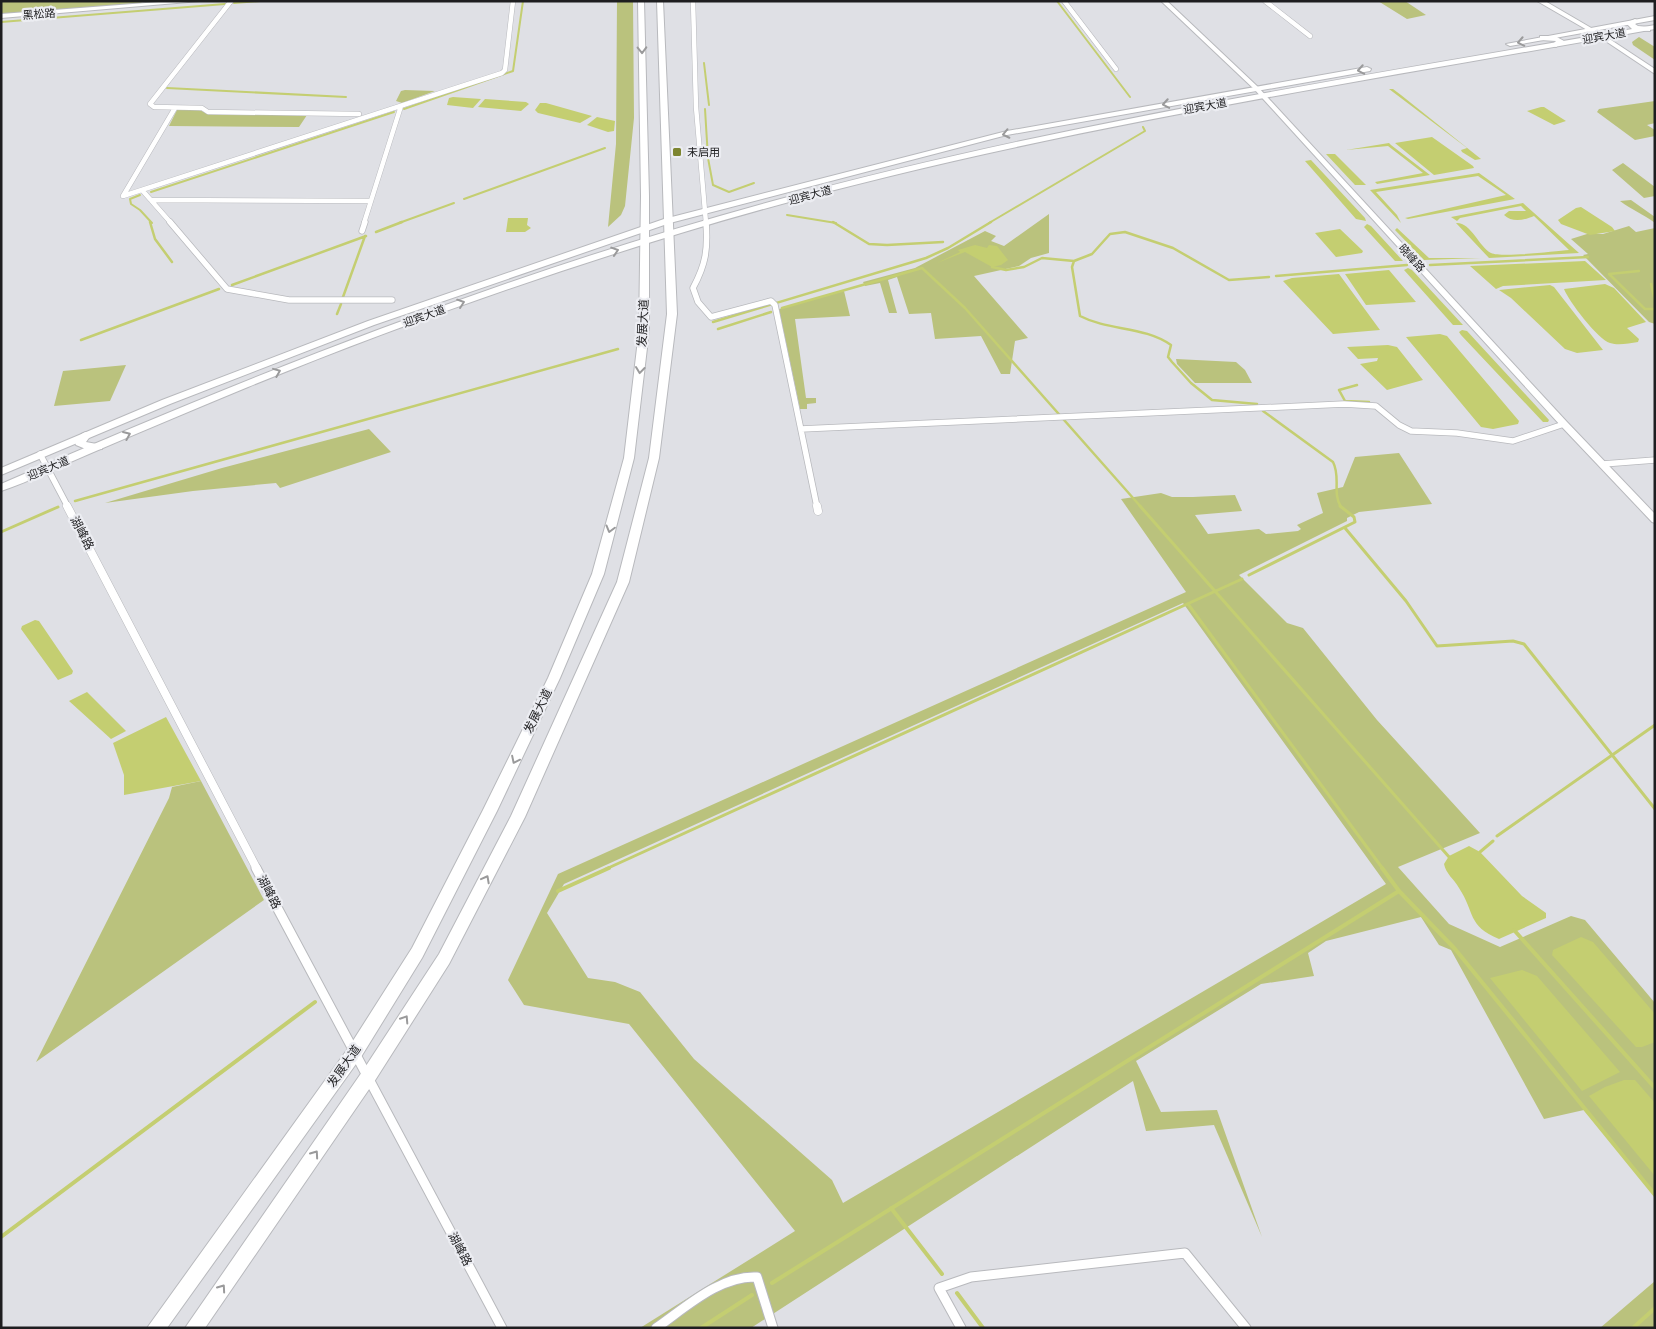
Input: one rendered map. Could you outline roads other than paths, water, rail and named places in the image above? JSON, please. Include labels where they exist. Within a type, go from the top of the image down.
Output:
[{"type":"main road","name":"发展大道","points":[[156,1328],[355,1052],[417,953],[490,811],[554,678],[598,574],[630,458],[644,331],[645,241],[641,1]]},
{"type":"main road","name":"发展大道","points":[[194,1328],[368,1077],[444,959],[518,817],[623,582],[654,458],[672,314],[660,1]]},
{"type":"main road","points":[[1540,1],[1606,36],[1655,67]]},
{"type":"main road","name":"迎宾大道","points":[[1,488],[197,404],[350,344],[445,309],[645,241],[668,227],[704,210],[1007,134],[1655,18]]},
{"type":"main road","points":[[1635,21],[1630,23],[1636,28],[1651,28]]},
{"type":"main road","name":"迎宾大道","points":[[1,472],[86,435],[371,322],[644,228],[706,223],[885,174],[1027,140],[1651,28]]},
{"type":"main road","points":[[1606,36],[1655,72]]},
{"type":"main road","points":[[1544,38],[1560,41],[1556,45]]},
{"type":"main road","points":[[86,435],[80,443],[88,447],[98,447]]},
{"type":"street","name":"黑松路","points":[[1,16],[197,1]]},
{"type":"street","points":[[232,1],[150,104],[154,107],[202,108],[208,112],[359,114]]},
{"type":"street","points":[[175,108],[123,196],[502,73],[505,70],[513,1]]},
{"type":"street","points":[[693,1],[696,107],[708,247],[702,271],[693,288],[698,302],[712,317],[774,304],[818,511]]},
{"type":"street","points":[[1064,1],[1116,69]]},
{"type":"street","name":"晓峰路","points":[[1164,1],[1264,96],[1564,424],[1655,520]]},
{"type":"street","points":[[1265,1],[1310,36]]},
{"type":"street","points":[[362,231],[400,106]]},
{"type":"street","points":[[142,190],[227,289],[289,300],[392,300]]},
{"type":"street","points":[[151,200],[371,201]]},
{"type":"street","points":[[801,429],[1359,404],[1380,408],[1399,425],[1411,431],[1457,433],[1513,441],[1547,428],[1564,424]]},
{"type":"street","name":"湖峰路","points":[[40,454],[502,1328]]},
{"type":"street","points":[[1603,464],[1655,460]]},
{"type":"street","points":[[961,1328],[939,1288],[971,1276],[1185,1253],[1246,1328]]},
{"type":"street","points":[[656,1328],[725,1283],[748,1275],[757,1277],[773,1328]]},
{"type":"waterway","points":[[234,3],[260,1]]},
{"type":"waterway","points":[[404,109],[513,71],[523,1]]},
{"type":"waterway","points":[[1057,1],[1130,97]]},
{"type":"waterway","points":[[1,22],[225,4]]},
{"type":"waterway","points":[[704,63],[709,105]]},
{"type":"waterway","points":[[167,88],[346,97]]},
{"type":"waterway","points":[[705,109],[708,158],[713,185],[729,192],[754,183]]},
{"type":"waterway","points":[[151,192],[394,112]]},
{"type":"waterway","points":[[989,223],[1145,131],[1143,127]]},
{"type":"waterway","points":[[464,199],[605,148]]},
{"type":"waterway","points":[[140,195],[130,199],[131,204],[140,210],[152,223]]},
{"type":"waterway","points":[[399,223],[454,203]]},
{"type":"waterway","points":[[787,215],[834,223]]},
{"type":"waterway","points":[[150,222],[155,239],[172,262]]},
{"type":"waterway","points":[[376,232],[402,222]]},
{"type":"waterway","points":[[713,322],[926,258],[948,248],[991,222]]},
{"type":"waterway","points":[[834,223],[869,244],[943,242]]},
{"type":"waterway","points":[[1074,261],[1092,254],[1110,234],[1125,232],[1173,248],[1229,280],[1269,277]]},
{"type":"waterway","points":[[232,285],[365,236]]},
{"type":"waterway","points":[[343,297],[365,236]]},
{"type":"waterway","points":[[1430,265],[1588,257]]},
{"type":"waterway","points":[[992,267],[1006,270],[1024,267],[1042,258],[1074,261]]},
{"type":"waterway","points":[[1074,261],[1072,267],[1080,316],[1091,321],[1138,331],[1161,339],[1171,345],[1168,357],[1191,383],[1212,400],[1257,404]]},
{"type":"waterway","points":[[1276,276],[1407,265]]},
{"type":"waterway","points":[[782,308],[922,268],[965,308],[1141,507]]},
{"type":"waterway","points":[[1639,271],[1609,274],[1645,309],[1655,309]]},
{"type":"waterway","points":[[1651,284],[1655,301]]},
{"type":"waterway","points":[[81,340],[219,289]]},
{"type":"waterway","points":[[337,314],[341,304]]},
{"type":"waterway","points":[[718,329],[771,312]]},
{"type":"waterway","points":[[75,501],[618,349]]},
{"type":"waterway","points":[[1357,385],[1339,390],[1345,401],[1369,402]]},
{"type":"waterway","points":[[1263,411],[1333,462],[1336,473],[1338,502],[1341,507]]},
{"type":"waterway","points":[[1140,506],[1215,591]]},
{"type":"waterway","points":[[1,532],[58,507]]},
{"type":"waterway","points":[[1249,575],[1355,522],[1354,517],[1341,507]]},
{"type":"waterway","points":[[1345,528],[1406,601],[1437,646],[1513,641],[1524,644],[1612,755]]},
{"type":"waterway","points":[[1215,591],[1242,579]]},
{"type":"waterway","points":[[606,869],[1215,591]]},
{"type":"waterway","points":[[1215,591],[1450,858]]},
{"type":"waterway","points":[[1188,604],[1383,869]]},
{"type":"waterway","points":[[1612,755],[1655,725]]},
{"type":"waterway","points":[[1497,836],[1612,755]]},
{"type":"waterway","points":[[1612,755],[1655,809]]},
{"type":"waterway","points":[[1480,852],[1493,841]]},
{"type":"waterway","points":[[558,891],[609,868]]},
{"type":"waterway","points":[[1382,868],[1399,891]]},
{"type":"waterway","points":[[891,1208],[1399,891]]},
{"type":"waterway","points":[[1399,891],[1455,949],[1655,1195]]},
{"type":"waterway","points":[[1514,930],[1655,1088]]},
{"type":"waterway","points":[[1,1237],[315,1002]]},
{"type":"waterway","points":[[772,1283],[891,1208]]},
{"type":"waterway","points":[[891,1208],[942,1274]]},
{"type":"waterway","points":[[957,1293],[983,1328]]},
{"type":"waterway","points":[[701,1328],[752,1295]]},
{"type":"waterway","points":[[1633,1328],[1655,1308]]},
{"type":"place","name":"未启用","points":[[677,152]]}]
